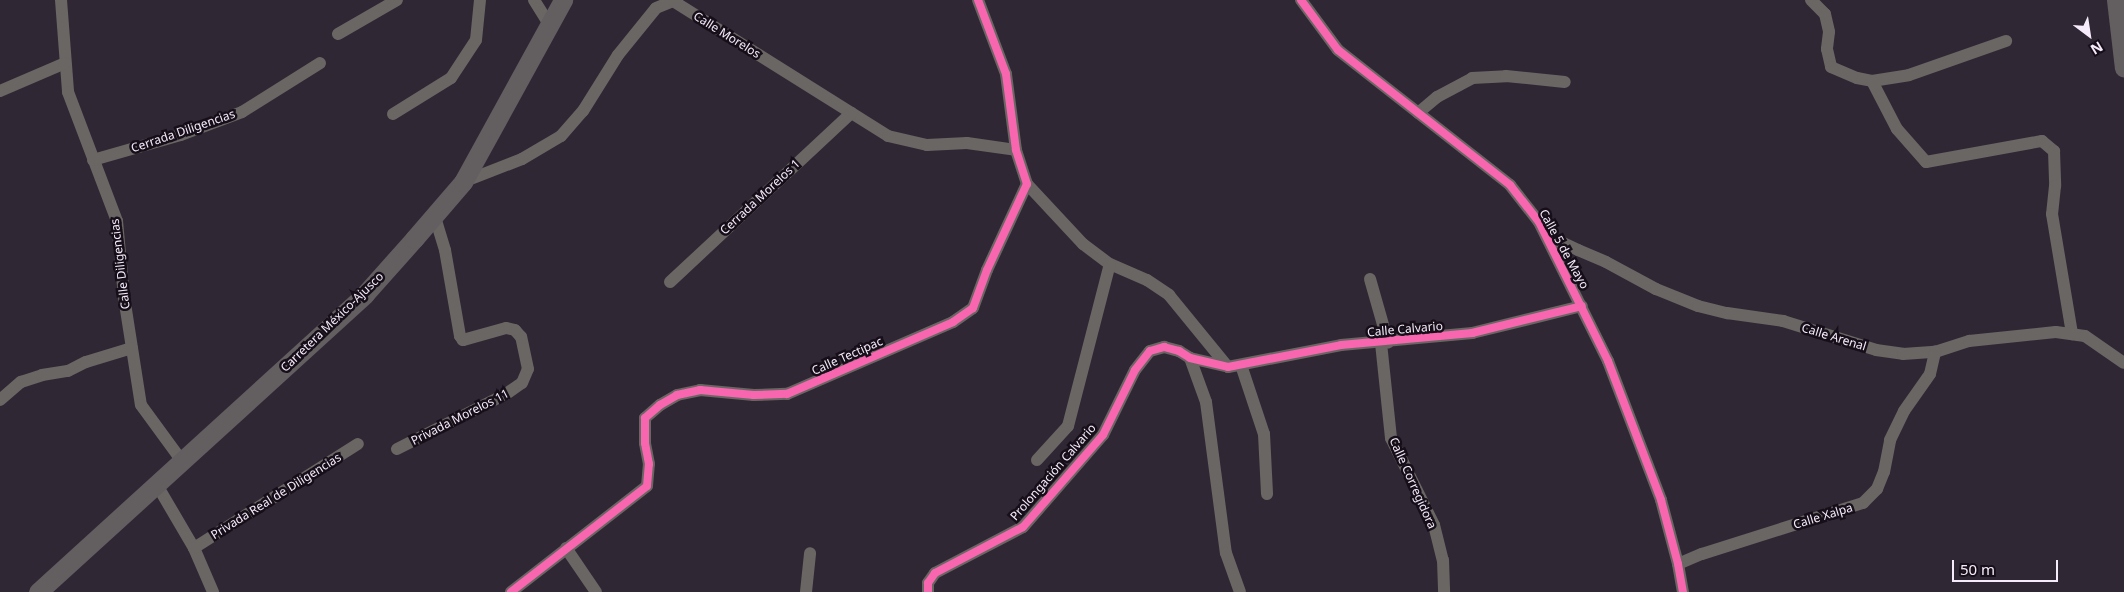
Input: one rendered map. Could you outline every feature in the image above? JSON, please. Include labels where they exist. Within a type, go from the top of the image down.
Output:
[{"type":"main road","name":"Carretera México-Ajusco","points":[[38,592],[158,485],[365,294],[463,182],[563,0]]},
{"type":"main road","points":[[2116,0],[2122,31],[2124,68]]},
{"type":"street","name":"Calle Diligencias","points":[[61,0],[68,92],[117,220],[124,297],[141,406],[182,462]]},
{"type":"street","points":[[338,34],[397,0]]},
{"type":"street","points":[[393,114],[451,78],[476,40],[480,0]]},
{"type":"street","points":[[534,0],[549,24]]},
{"type":"street","points":[[978,0],[1006,74],[1016,150],[1027,184],[1083,244],[1110,264],[1147,280],[1169,295],[1234,366],[1264,434],[1267,494]]},
{"type":"street","name":"Calle 5 de Mayo","points":[[1301,0],[1338,50],[1510,185],[1539,222],[1608,361],[1661,500],[1678,564],[1683,592]]},
{"type":"street","points":[[1811,0],[1824,14],[1829,32],[1827,49],[1831,68],[1844,74],[1872,81],[1909,75],[2006,41]]},
{"type":"street","name":"Calle Morelos","points":[[463,182],[522,158],[561,136],[583,111],[618,55],[656,8],[666,2],[673,1],[888,136],[927,144],[967,143],[1016,150]]},
{"type":"street","points":[[0,91],[65,63]]},
{"type":"street","name":"Cerrada Diligencias","points":[[93,160],[181,135],[242,112],[320,63]]},
{"type":"street","points":[[1418,113],[1437,97],[1472,78],[1506,76],[1565,82]]},
{"type":"street","points":[[1872,81],[1897,129],[1926,162],[2042,141],[2054,152],[2055,186],[2052,214],[2072,334]]},
{"type":"street","name":"Cerrada Morelos 1","points":[[670,282],[851,112]]},
{"type":"street","name":"Calle Tectipac","points":[[511,592],[647,486],[649,464],[645,443],[645,418],[660,405],[677,395],[700,390],[754,395],[787,394],[964,316],[973,308],[987,270],[1027,184]]},
{"type":"street","name":"Privada Morelos 11","points":[[397,449],[506,394],[522,383],[528,369],[521,337],[516,330],[506,328],[463,340],[460,336],[445,250],[434,215]]},
{"type":"street","name":"Calle Arenal","points":[[1550,242],[1563,243],[1606,262],[1656,290],[1698,306],[1727,313],[1783,321],[1876,350],[1903,354],[1935,352],[1969,341],[2056,332],[2085,336],[2124,363]]},
{"type":"street","points":[[1037,460],[1068,426],[1110,264]]},
{"type":"street","name":"Calle Corregidora","points":[[1370,279],[1384,342],[1391,438],[1434,525],[1443,560],[1444,592]]},
{"type":"street","name":"Calle Calvario","points":[[1234,366],[1341,345],[1472,333],[1582,306]]},
{"type":"street","name":"Prolongación Calvario","points":[[928,592],[928,583],[935,573],[1023,527],[1102,436],[1135,370],[1150,351],[1164,347],[1179,351],[1190,358],[1234,366]]},
{"type":"street","points":[[0,400],[21,382],[42,375],[68,371],[86,362],[132,348]]},
{"type":"street","name":"Calle Xalpa","points":[[1678,564],[1710,551],[1863,503],[1877,489],[1884,472],[1890,440],[1904,411],[1930,374],[1935,352]]},
{"type":"street","points":[[1190,358],[1206,402],[1226,553],[1240,592]]},
{"type":"street","name":"Privada Real de Diligencias","points":[[194,548],[358,444]]},
{"type":"street","points":[[158,485],[194,548],[214,592]]},
{"type":"street","points":[[566,548],[596,592]]},
{"type":"street","points":[[806,592],[810,553]]},
{"type":"cycle path","points":[[511,592],[647,486],[649,464],[645,443],[645,418],[660,405],[677,395],[700,390],[754,395],[787,394],[953,322],[973,308],[987,270],[1027,184],[1016,150],[1006,74],[978,0]]},
{"type":"cycle path","points":[[1301,0],[1338,50],[1510,185],[1539,222],[1608,361],[1661,500],[1678,564],[1683,592]]},
{"type":"cycle path","points":[[928,592],[928,583],[935,573],[1023,527],[1103,435],[1135,370],[1150,351],[1164,347],[1179,351],[1190,358],[1228,367],[1341,345],[1472,333],[1582,306]]}]
